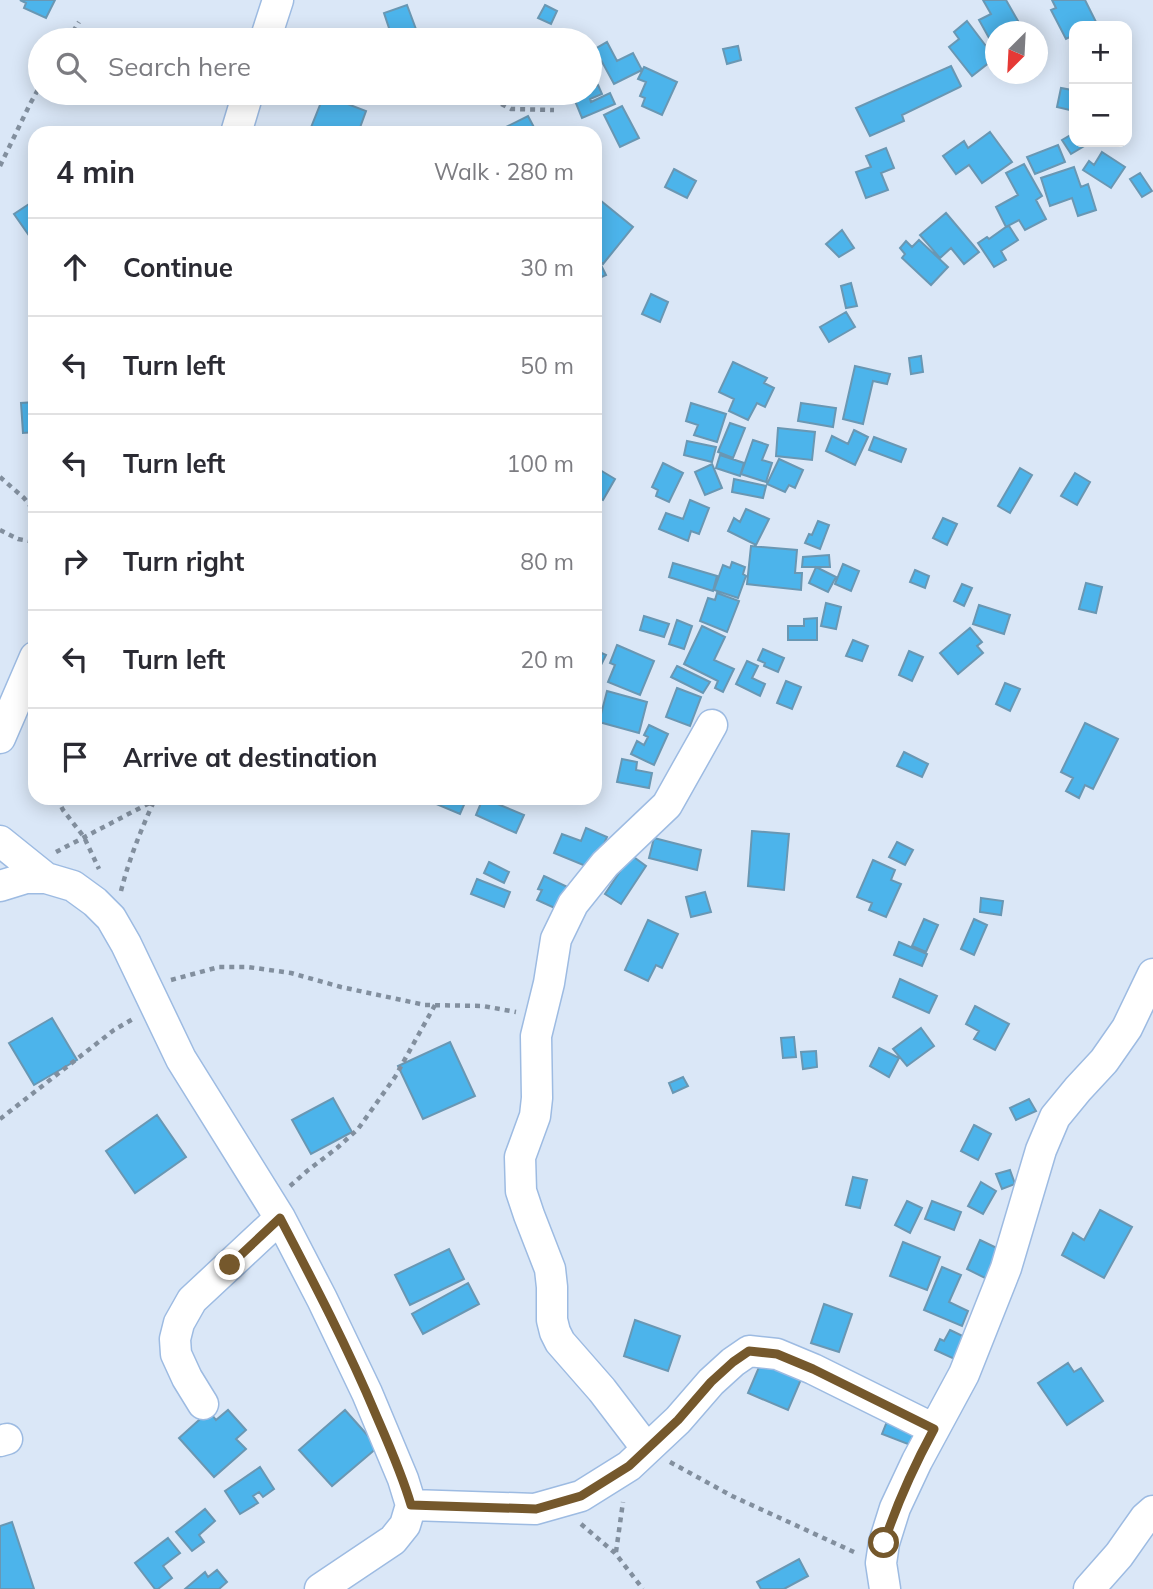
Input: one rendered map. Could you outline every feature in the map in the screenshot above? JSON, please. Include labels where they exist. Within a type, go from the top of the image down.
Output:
[{"type":"street","points":[[269,28],[278,0]]},
{"type":"street","points":[[238,126],[244,105]]},
{"type":"street","points":[[0,738],[28,673]]},
{"type":"street","points":[[639,1457],[602,1390],[555,1332],[550,1269],[525,1203],[520,1157],[535,1116],[536,1036],[556,939],[573,904],[604,864],[667,804],[712,725]]},
{"type":"street","points":[[0,841],[38,872],[73,886],[111,918],[181,1059],[275,1210],[367,1393],[411,1505],[405,1525],[393,1540],[320,1589]]},
{"type":"street","points":[[0,886],[38,872]]},
{"type":"street","points":[[883,1576],[884,1543],[895,1508],[964,1374],[1006,1268],[1041,1150],[1055,1117],[1104,1061],[1126,1028],[1153,974]]},
{"type":"street","points":[[203,1404],[176,1354],[175,1339],[179,1323],[192,1300],[275,1210]]},
{"type":"street","points":[[411,1505],[536,1509],[581,1496],[639,1457],[678,1420],[711,1382],[749,1351],[777,1354],[813,1369],[934,1429]]},
{"type":"street","points":[[1089,1589],[1153,1511]]},
{"type":"path","points":[[75,28],[79,22]]},
{"type":"path","points":[[0,166],[30,105]]},
{"type":"path","points":[[503,105],[511,109],[554,110]]},
{"type":"path","points":[[0,477],[28,503]]},
{"type":"path","points":[[0,530],[18,539],[28,540]]},
{"type":"path","points":[[60,805],[84,837]]},
{"type":"path","points":[[38,872],[84,837],[145,805]]},
{"type":"path","points":[[118,930],[120,896],[129,863],[154,805]]},
{"type":"path","points":[[0,1119],[114,1030],[152,996],[187,974],[219,967],[248,967],[291,973],[425,1005],[483,1006],[541,1017]]},
{"type":"path","points":[[275,1210],[358,1129],[395,1077],[435,1005]]},
{"type":"path","points":[[615,1553],[620,1518],[639,1457],[804,1530],[883,1576]]},
{"type":"path","points":[[556,1504],[615,1553],[643,1589]]},
{"type":"building","points":[[20,0],[55,0],[46,18],[24,8],[26,3]]},
{"type":"building","points":[[983,0],[1006,0],[1018,21],[985,21],[985,31],[979,20],[991,14]]},
{"type":"building","points":[[1052,0],[1085,0],[1096,21],[1069,21],[1069,38],[1066,39],[1051,10],[1056,8]]},
{"type":"building","points":[[407,5],[416,28],[389,28],[384,13]]},
{"type":"building","points":[[545,5],[557,11],[551,24],[538,18]]},
{"type":"building","points":[[967,21],[985,45],[985,66],[972,76],[949,47],[959,39],[954,32]]},
{"type":"building","points":[[607,42],[617,61],[633,53],[642,70],[614,84],[602,62],[602,45]]},
{"type":"building","points":[[738,46],[741,60],[727,64],[723,49]]},
{"type":"building","points":[[951,66],[960,87],[902,115],[904,121],[870,136],[856,108]]},
{"type":"building","points":[[644,67],[677,82],[662,115],[642,106],[645,98],[640,96],[646,82],[638,79]]},
{"type":"building","points":[[1061,88],[1069,89],[1069,110],[1057,107]]},
{"type":"building","points":[[610,93],[615,104],[582,118],[577,105],[602,105],[602,97]]},
{"type":"building","points":[[320,105],[350,105],[366,111],[361,126],[312,126]]},
{"type":"building","points":[[622,106],[639,138],[620,147],[604,115]]},
{"type":"building","points":[[528,116],[533,126],[508,126]]},
{"type":"building","points":[[990,132],[1012,162],[982,183],[969,165],[956,174],[943,156],[964,141],[968,148]]},
{"type":"building","points":[[1069,136],[1069,147],[1083,147],[1071,154],[1062,140]]},
{"type":"building","points":[[1058,145],[1065,162],[1035,174],[1027,157]]},
{"type":"building","points":[[886,148],[894,168],[881,173],[888,190],[866,198],[856,172],[871,167],[866,156]]},
{"type":"building","points":[[1102,152],[1125,167],[1111,188],[1083,170],[1089,161],[1094,165]]},
{"type":"building","points":[[1024,164],[1042,196],[1036,200],[1046,219],[1025,230],[1019,220],[1006,227],[996,207],[1018,195],[1006,173]]},
{"type":"building","points":[[1074,167],[1081,187],[1088,184],[1096,210],[1078,216],[1072,198],[1050,206],[1041,178]]},
{"type":"building","points":[[674,169],[696,181],[687,198],[665,187]]},
{"type":"building","points":[[1140,173],[1152,191],[1142,197],[1130,179]]},
{"type":"building","points":[[602,202],[633,227],[602,263]]},
{"type":"building","points":[[28,205],[28,234],[14,214]]},
{"type":"building","points":[[946,213],[979,252],[964,264],[951,248],[940,258],[920,235]]},
{"type":"building","points":[[1009,226],[1018,240],[1001,251],[1006,260],[994,267],[978,243]]},
{"type":"building","points":[[842,230],[854,248],[839,257],[826,244]]},
{"type":"building","points":[[919,240],[948,267],[931,285],[902,258],[905,254],[900,248],[906,241],[912,247]]},
{"type":"building","points":[[851,283],[857,306],[846,308],[841,286]]},
{"type":"building","points":[[651,294],[668,302],[660,322],[642,314]]},
{"type":"building","points":[[846,312],[855,327],[829,342],[820,327]]},
{"type":"building","points":[[921,356],[923,372],[911,374],[909,358]]},
{"type":"building","points":[[733,362],[767,378],[764,383],[774,388],[765,407],[757,403],[748,420],[729,411],[734,399],[719,392]]},
{"type":"building","points":[[855,366],[890,374],[887,384],[873,381],[863,424],[843,419]]},
{"type":"building","points":[[28,402],[28,433],[23,433],[21,403]]},
{"type":"building","points":[[691,403],[726,414],[717,442],[694,435],[698,425],[686,421]]},
{"type":"building","points":[[801,403],[836,408],[833,427],[798,421]]},
{"type":"building","points":[[730,423],[745,428],[733,458],[718,452]]},
{"type":"building","points":[[778,428],[815,432],[812,460],[776,456]]},
{"type":"building","points":[[854,430],[868,437],[855,465],[826,451],[832,436],[848,444]]},
{"type":"building","points":[[874,437],[906,449],[901,462],[869,450]]},
{"type":"building","points":[[753,440],[768,445],[762,460],[772,463],[766,482],[741,474]]},
{"type":"building","points":[[687,441],[716,447],[712,462],[684,455]]},
{"type":"building","points":[[720,455],[744,463],[740,476],[716,468]]},
{"type":"building","points":[[779,459],[803,470],[795,488],[789,485],[785,492],[767,484]]},
{"type":"building","points":[[663,463],[683,473],[669,502],[656,496],[658,490],[652,487]]},
{"type":"building","points":[[712,464],[722,488],[705,495],[695,472]]},
{"type":"building","points":[[1020,468],[1032,475],[1010,513],[998,506]]},
{"type":"building","points":[[602,471],[615,479],[602,500]]},
{"type":"building","points":[[1075,473],[1090,482],[1077,505],[1061,496]]},
{"type":"building","points":[[734,479],[766,486],[763,498],[732,492]]},
{"type":"building","points":[[690,500],[709,508],[699,534],[691,531],[688,541],[659,529],[666,513],[683,519]]},
{"type":"building","points":[[746,509],[769,519],[756,545],[728,531],[734,518],[740,522]]},
{"type":"building","points":[[943,518],[957,524],[947,545],[933,538]]},
{"type":"building","points":[[818,521],[829,525],[820,549],[805,543]]},
{"type":"building","points":[[751,546],[797,550],[795,573],[802,573],[801,590],[747,584]]},
{"type":"building","points":[[829,555],[830,567],[802,567],[803,557]]},
{"type":"building","points":[[732,562],[745,567],[743,574],[746,576],[738,598],[714,590],[723,565],[730,568]]},
{"type":"building","points":[[673,563],[717,576],[713,591],[669,577]]},
{"type":"building","points":[[843,564],[859,571],[851,591],[835,584]]},
{"type":"building","points":[[816,567],[836,577],[828,592],[809,583]]},
{"type":"building","points":[[915,570],[929,576],[925,588],[910,582]]},
{"type":"building","points":[[1086,583],[1102,587],[1096,613],[1079,609]]},
{"type":"building","points":[[962,584],[972,588],[964,606],[954,601]]},
{"type":"building","points":[[717,593],[739,601],[727,632],[700,621],[708,598],[715,600]]},
{"type":"building","points":[[826,603],[841,607],[836,629],[821,626]]},
{"type":"building","points":[[979,605],[1010,615],[1004,634],[973,624]]},
{"type":"building","points":[[644,616],[669,624],[664,637],[640,630]]},
{"type":"building","points":[[817,618],[817,640],[788,640],[788,626],[804,626],[804,619]]},
{"type":"building","points":[[677,620],[692,626],[684,649],[669,644]]},
{"type":"building","points":[[702,626],[725,637],[714,660],[734,669],[723,692],[715,688],[718,681],[684,664]]},
{"type":"building","points":[[970,628],[982,642],[977,646],[983,653],[958,674],[940,653]]},
{"type":"building","points":[[853,640],[868,646],[862,661],[846,656]]},
{"type":"building","points":[[617,645],[654,661],[640,695],[608,682],[615,665],[610,663]]},
{"type":"building","points":[[763,649],[784,658],[778,672],[758,660]]},
{"type":"building","points":[[909,651],[923,657],[912,681],[899,675]]},
{"type":"building","points":[[747,661],[758,666],[752,678],[765,684],[760,696],[736,684]]},
{"type":"building","points":[[677,666],[710,682],[703,693],[671,677]]},
{"type":"building","points":[[786,681],[801,687],[792,709],[777,703]]},
{"type":"building","points":[[1005,683],[1020,689],[1010,711],[996,704]]},
{"type":"building","points":[[677,688],[701,697],[690,726],[666,717]]},
{"type":"building","points":[[607,691],[647,702],[639,733],[602,723]]},
{"type":"building","points":[[1085,723],[1118,739],[1093,789],[1085,785],[1079,798],[1066,791],[1073,778],[1061,772]]},
{"type":"building","points":[[649,725],[668,734],[654,765],[631,754],[637,741],[644,745],[648,737],[644,735]]},
{"type":"building","points":[[904,752],[928,764],[922,777],[897,766]]},
{"type":"building","points":[[622,759],[637,762],[636,770],[652,773],[649,788],[617,782]]},
{"type":"building","points":[[439,805],[464,805],[460,814]]},
{"type":"building","points":[[480,805],[500,805],[524,815],[516,833],[476,815]]},
{"type":"building","points":[[586,828],[607,837],[593,869],[554,853],[562,834],[581,841]]},
{"type":"building","points":[[752,831],[789,834],[784,890],[748,886]]},
{"type":"building","points":[[654,838],[701,850],[697,870],[649,858]]},
{"type":"building","points":[[897,842],[913,850],[905,865],[889,857]]},
{"type":"building","points":[[631,855],[646,866],[621,904],[605,894]]},
{"type":"building","points":[[873,860],[895,870],[891,880],[901,884],[886,917],[869,910],[872,903],[857,897]]},
{"type":"building","points":[[489,862],[509,872],[504,883],[484,873]]},
{"type":"building","points":[[544,876],[574,890],[557,909],[537,900],[542,890],[538,889]]},
{"type":"building","points":[[477,879],[510,892],[504,907],[471,894]]},
{"type":"building","points":[[705,892],[711,912],[691,917],[686,897]]},
{"type":"building","points":[[981,898],[1003,901],[1001,915],[980,912]]},
{"type":"building","points":[[924,919],[938,925],[926,952],[912,946]]},
{"type":"building","points":[[974,919],[987,925],[974,955],[961,949]]},
{"type":"building","points":[[648,920],[678,934],[662,968],[656,965],[648,981],[625,970]]},
{"type":"building","points":[[899,942],[927,954],[922,966],[894,955]]},
{"type":"building","points":[[900,979],[937,996],[929,1013],[893,997]]},
{"type":"building","points":[[975,1006],[1009,1024],[995,1050],[974,1039],[979,1031],[966,1024]]},
{"type":"building","points":[[52,1018],[77,1060],[34,1085],[9,1043]]},
{"type":"building","points":[[921,1028],[934,1046],[907,1066],[893,1049]]},
{"type":"building","points":[[794,1037],[796,1057],[783,1058],[781,1038]]},
{"type":"building","points":[[450,1042],[475,1096],[423,1119],[398,1066]]},
{"type":"building","points":[[879,1048],[899,1058],[889,1077],[870,1066]]},
{"type":"building","points":[[816,1051],[817,1067],[803,1069],[801,1052]]},
{"type":"building","points":[[683,1077],[688,1086],[673,1093],[669,1083]]},
{"type":"building","points":[[333,1098],[352,1132],[311,1154],[292,1120]]},
{"type":"building","points":[[1029,1099],[1036,1111],[1016,1120],[1010,1108]]},
{"type":"building","points":[[157,1115],[186,1157],[135,1193],[106,1151]]},
{"type":"building","points":[[974,1125],[991,1134],[978,1160],[961,1151]]},
{"type":"building","points":[[1010,1170],[1015,1184],[1002,1189],[996,1174]]},
{"type":"building","points":[[853,1177],[867,1180],[860,1208],[846,1205]]},
{"type":"building","points":[[981,1182],[996,1191],[983,1214],[968,1206]]},
{"type":"building","points":[[907,1201],[922,1208],[910,1233],[895,1225]]},
{"type":"building","points":[[932,1201],[961,1212],[954,1230],[925,1219]]},
{"type":"building","points":[[1100,1210],[1132,1227],[1104,1278],[1062,1255],[1073,1233],[1084,1240]]},
{"type":"building","points":[[980,1240],[1003,1251],[989,1280],[967,1269]]},
{"type":"building","points":[[903,1242],[940,1257],[927,1290],[890,1276]]},
{"type":"building","points":[[449,1249],[464,1279],[410,1305],[395,1275]]},
{"type":"building","points":[[942,1267],[961,1275],[949,1302],[968,1311],[962,1326],[924,1310]]},
{"type":"building","points":[[468,1283],[479,1304],[423,1334],[412,1314]]},
{"type":"building","points":[[824,1304],[852,1314],[839,1352],[811,1343]]},
{"type":"building","points":[[635,1320],[680,1336],[668,1371],[624,1356]]},
{"type":"building","points":[[950,1330],[971,1340],[961,1362],[935,1350],[940,1339],[944,1341]]},
{"type":"building","points":[[762,1360],[802,1377],[788,1410],[748,1393]]},
{"type":"building","points":[[1068,1363],[1074,1372],[1081,1368],[1103,1401],[1067,1425],[1038,1383]]},
{"type":"building","points":[[892,1409],[935,1426],[926,1451],[882,1434]]},
{"type":"building","points":[[228,1410],[246,1430],[236,1439],[246,1449],[214,1477],[179,1438],[209,1411],[216,1420]]},
{"type":"building","points":[[345,1410],[378,1447],[332,1486],[299,1450]]},
{"type":"building","points":[[260,1467],[274,1489],[263,1497],[259,1492],[253,1496],[258,1503],[240,1514],[225,1491]]},
{"type":"building","points":[[205,1509],[215,1521],[199,1535],[204,1542],[192,1551],[176,1532]]},
{"type":"building","points":[[12,1522],[34,1589],[0,1589],[0,1526]]},
{"type":"building","points":[[168,1538],[180,1553],[163,1566],[172,1578],[155,1589],[135,1563]]},
{"type":"building","points":[[799,1559],[808,1576],[784,1589],[761,1589],[757,1582]]},
{"type":"building","points":[[217,1570],[227,1582],[219,1589],[185,1589],[205,1572],[208,1577]]},
{"type":"route","points":[[230,1265],[280,1218],[367,1393],[411,1505],[536,1509],[581,1496],[629,1466],[678,1420],[711,1382],[749,1351],[777,1354],[813,1369],[934,1429],[895,1508],[884,1543]]}]
